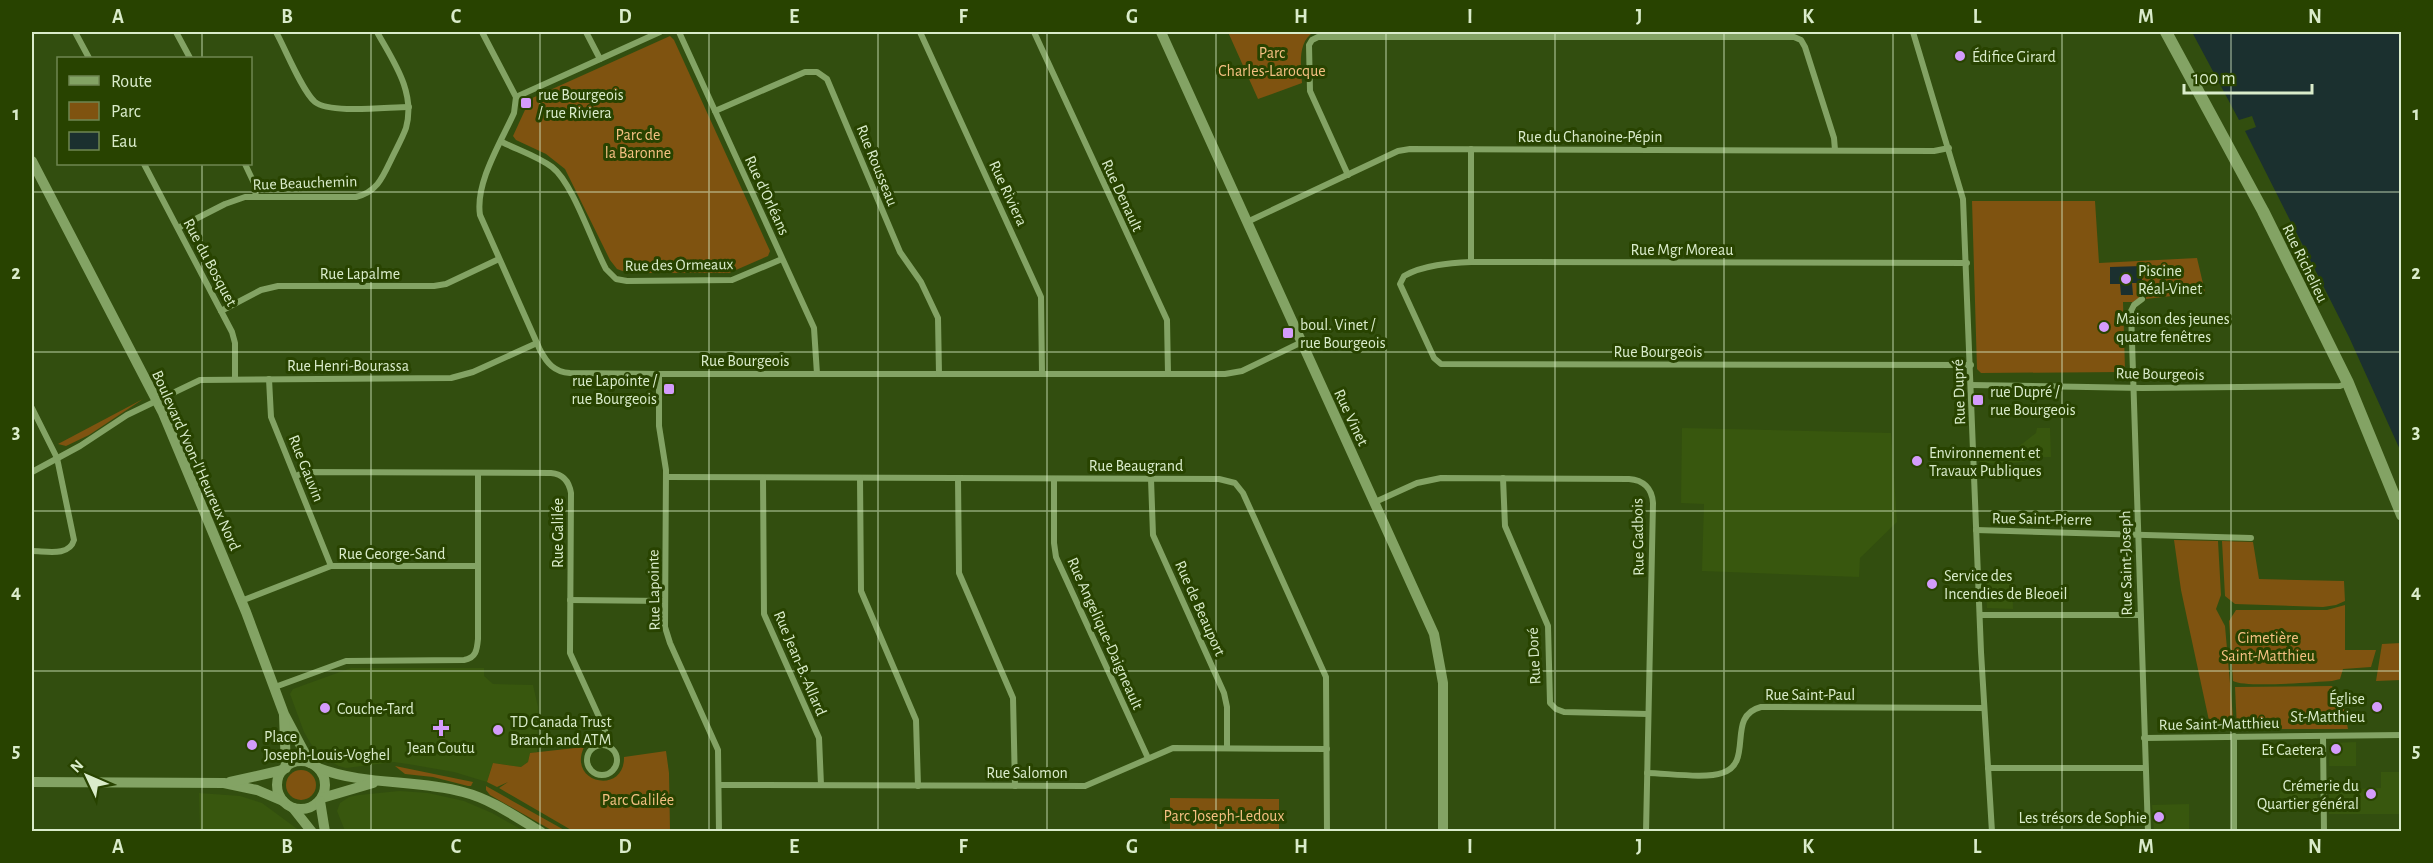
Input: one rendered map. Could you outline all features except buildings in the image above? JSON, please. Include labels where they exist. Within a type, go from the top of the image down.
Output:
[{"type":"main road","name":"Rue Richelieu","points":[[2166,32],[2263,211],[2348,383],[2402,515]]},
{"type":"street","points":[[75,32],[88,57]]},
{"type":"street","points":[[176,32],[189,57]]},
{"type":"street","points":[[276,32],[308,92],[319,104],[333,108],[409,107]]},
{"type":"street","name":"Rue Beauchemin","points":[[178,228],[230,202],[256,197],[350,197],[371,191],[382,180],[404,133],[409,107],[404,84],[377,32]]},
{"type":"street","points":[[482,32],[516,97],[660,32]]},
{"type":"street","points":[[586,32],[600,59]]},
{"type":"street","name":"Rue d'Orléans","points":[[679,32],[814,328],[817,374]]},
{"type":"street","name":"Rue Riviera","points":[[920,32],[1041,297],[1042,374]]},
{"type":"street","name":"Rue Denault","points":[[1034,32],[1167,320],[1168,374]]},
{"type":"street","name":"Rue Vinet","points":[[1161,32],[1426,616],[1439,653],[1443,683],[1443,831]]},
{"type":"street","name":"Rue Dupré","points":[[1913,32],[1964,199],[1983,708],[1992,831]]},
{"type":"street","points":[[1348,175],[1310,92],[1309,48],[1312,40],[1320,37],[1498,34],[1797,38],[1806,47],[1834,138],[1835,150]]},
{"type":"street","name":"Rue Rousseau","points":[[715,111],[805,72],[817,72],[827,79],[899,249],[921,282],[938,318],[939,374]]},
{"type":"street","name":"Rue Bourgeois","points":[[516,97],[514,113],[482,184],[479,200],[482,220],[547,363],[561,372],[659,374],[1238,372],[1302,342]]},
{"type":"street","name":"Rue des Ormeaux","points":[[501,142],[548,164],[559,173],[606,269],[616,279],[627,281],[732,280],[782,258]]},
{"type":"street","name":"Rue du Chanoine-Pépin","points":[[1247,222],[1401,150],[1934,151],[1949,148]]},
{"type":"street","points":[[1471,149],[1471,262]]},
{"type":"street","name":"Boulevard Yvon-l'Heureux Nord","points":[[32,161],[157,400],[241,601],[284,714],[314,766]]},
{"type":"street","name":"Rue du Bosquet","points":[[145,165],[234,339],[235,379]]},
{"type":"street","points":[[245,165],[254,183],[256,197]]},
{"type":"street","name":"Rue Lapalme","points":[[221,311],[261,290],[278,286],[438,286],[499,259]]},
{"type":"street","name":"Rue Mgr Moreau","points":[[1401,279],[1406,274],[1416,271],[1471,262],[1967,263]]},
{"type":"street","name":"Rue Bourgeois","points":[[1401,279],[1402,289],[1421,331],[1434,358],[1441,364],[1971,365]]},
{"type":"street","name":"Rue Saint-Joseph","points":[[2142,299],[2134,305],[2131,311],[2148,831]]},
{"type":"street","name":"Rue Henri-Bourassa","points":[[32,472],[87,442],[128,415],[195,381],[457,377],[537,343]]},
{"type":"street","name":"Rue Lapointe","points":[[659,374],[659,426],[666,477],[665,627],[668,639],[717,747],[719,831]]},
{"type":"street","name":"Rue Gauvin","points":[[269,379],[271,417],[331,566]]},
{"type":"street","name":"Rue Bourgeois","points":[[1971,386],[2134,388],[2340,386],[2348,383]]},
{"type":"street","points":[[32,408],[57,458],[74,542],[64,551],[32,551]]},
{"type":"street","name":"Rue Galilée","points":[[296,476],[305,472],[551,473],[560,475],[567,481],[571,493],[570,653],[605,730],[606,745]]},
{"type":"street","points":[[275,687],[346,661],[464,660],[475,655],[478,639],[478,473]]},
{"type":"street","name":"Rue Beaugrand","points":[[666,477],[1225,479],[1234,483],[1242,490],[1325,672],[1328,686],[1327,831]]},
{"type":"street","name":"Rue Jean-B.-Allard","points":[[764,478],[764,614],[819,738],[821,785]]},
{"type":"street","points":[[861,478],[861,591],[866,608],[915,715],[918,732],[918,786]]},
{"type":"street","points":[[958,478],[958,567],[962,584],[1013,698],[1015,786]]},
{"type":"street","name":"Rue Doré","points":[[1503,478],[1503,516],[1507,531],[1548,626],[1551,703],[1556,709],[1564,712],[1648,714]]},
{"type":"street","name":"Rue Angelique-Daigneault","points":[[1054,479],[1056,557],[1148,758]]},
{"type":"street","name":"Rue de Beauport","points":[[1151,479],[1152,531],[1224,693],[1227,707],[1227,747]]},
{"type":"street","name":"Rue Gadbois","points":[[1375,502],[1429,479],[1633,479],[1650,490],[1653,503],[1646,831]]},
{"type":"street","name":"Rue Saint-Pierre","points":[[1976,530],[2251,538]]},
{"type":"street","name":"Rue George-Sand","points":[[241,601],[331,566],[478,566]]},
{"type":"street","points":[[570,600],[665,601]]},
{"type":"street","points":[[1980,615],[2140,615]]},
{"type":"street","name":"Rue Saint-Paul","points":[[1647,773],[1716,775],[1729,770],[1738,756],[1743,720],[1752,711],[1761,707],[1983,708]]},
{"type":"street","name":"Boulevard Yvon-l'Heureux Nord","points":[[284,714],[284,769]]},
{"type":"street","name":"Rue Saint-Matthieu","points":[[2144,738],[2402,735]]},
{"type":"street","points":[[2234,736],[2234,831]]},
{"type":"street","points":[[2323,736],[2324,831]]},
{"type":"street","name":"Rue Galilée","points":[[606,745],[614,750],[617,764],[608,774],[598,774],[588,764],[588,753],[596,746],[606,745]]},
{"type":"street","name":"Rue Salomon","points":[[719,785],[1088,785],[1173,748],[1327,749]]},
{"type":"street","points":[[224,783],[284,769],[295,762],[314,766],[343,777],[420,784],[469,793],[498,806],[541,831]]},
{"type":"street","points":[[314,766],[325,781],[321,799],[325,831]]},
{"type":"street","points":[[1988,768],[2145,768]]},
{"type":"street","points":[[284,769],[278,784],[278,792],[312,831]]},
{"type":"street","points":[[32,782],[224,783],[257,790],[288,804],[307,809],[321,799],[379,782]]},
{"type":"shaded area","points":[[1682,428],[1891,433],[1897,522],[1860,558],[1859,577],[1702,571],[1704,504],[1681,503]]},
{"type":"shaded area","points":[[2037,428],[2050,428],[2051,457],[2035,457],[2023,462],[1996,464],[1980,462],[1980,452],[2013,451],[2036,433]]},
{"type":"shaded area","points":[[2012,572],[2013,609],[1987,608],[1985,573]]},
{"type":"shaded area","points":[[351,668],[484,668],[484,676],[493,684],[533,685],[538,707],[537,752],[530,753],[528,762],[521,767],[493,763],[487,782],[454,772],[394,762],[346,768],[339,766],[328,760],[311,744],[304,732],[290,694],[293,689]]},
{"type":"shaded area","points":[[2356,742],[2356,766],[2329,766],[2330,743]]},
{"type":"shaded area","points":[[2381,772],[2401,772],[2401,814],[2329,814],[2329,790],[2381,788]]},
{"type":"shaded area","points":[[2280,788],[2317,789],[2318,811],[2279,810]]},
{"type":"shaded area","points":[[399,791],[428,793],[464,801],[524,831],[345,831],[337,811],[340,803],[349,797]]},
{"type":"shaded area","points":[[199,793],[240,796],[262,803],[300,831],[200,831]]},
{"type":"shaded area","points":[[2189,804],[2189,831],[2154,831],[2152,805]]},
{"type":"green space","name":"Parc Charles-Larocque","points":[[1228,32],[1314,32],[1302,48],[1302,83],[1258,99]]},
{"type":"green space","name":"Parc de la Baronne","points":[[670,36],[674,40],[770,251],[768,256],[729,273],[628,273],[617,269],[610,260],[565,169],[546,154],[516,140],[513,136],[530,99]]},
{"type":"green space","points":[[1972,201],[2095,201],[2099,263],[2197,258],[2205,292],[2146,299],[2146,294],[2133,302],[2123,302],[2125,369],[2122,372],[1981,373],[1977,369]]},
{"type":"green space","points":[[143,399],[89,435],[66,446],[58,444]]},
{"type":"green space","name":"Cimetière Saint-Matthieu","points":[[2174,540],[2218,541],[2221,595],[2216,609],[2225,626],[2234,729],[2211,730],[2181,590]]},
{"type":"green space","name":"Cimetière Saint-Matthieu","points":[[2222,541],[2253,542],[2259,579],[2344,581],[2345,601],[2323,607],[2235,604],[2225,596]]},
{"type":"green space","name":"Cimetière Saint-Matthieu","points":[[2345,605],[2345,650],[2376,650],[2371,667],[2343,669],[2340,679],[2332,681],[2251,684],[2233,681],[2229,621],[2236,610],[2327,610]]},
{"type":"green space","points":[[2401,643],[2401,680],[2376,681],[2382,644]]},
{"type":"green space","name":"Cimetière Saint-Matthieu","points":[[2332,686],[2344,709],[2348,729],[2237,729],[2235,687]]},
{"type":"green space","name":"Parc Galilée","points":[[584,747],[581,760],[583,770],[598,780],[616,777],[622,769],[624,757],[666,751],[669,773],[670,831],[573,831],[499,788],[508,782],[497,787],[487,782],[493,763],[521,767],[528,762],[530,753]]},
{"type":"green space","points":[[395,766],[473,782],[471,786],[468,786],[433,777],[405,774]]},
{"type":"green space","points":[[301,770],[307,771],[315,779],[315,791],[307,799],[301,800],[295,799],[287,791],[286,785],[287,779],[295,771]]},
{"type":"green space","points":[[486,786],[566,831],[553,831],[490,795]]},
{"type":"green space","name":"Parc Joseph-Ledoux","points":[[1170,798],[1279,799],[1279,831],[1170,831]]},
{"type":"water","points":[[2192,32],[2401,32],[2401,452],[2349,337],[2245,131],[2256,127],[2252,116],[2239,120]]},
{"type":"water","name":"Piscine Réal-Vinet","points":[[2142,266],[2142,283],[2132,283],[2133,295],[2121,295],[2120,284],[2110,284],[2110,267]]},
{"type":"place","name":"Édifice Girard","points":[[1960,56]]},
{"type":"place","name":"rue Bourgeois / rue Riviera","points":[[526,103]]},
{"type":"place","name":"Piscine Réal-Vinet","points":[[2126,279]]},
{"type":"place","name":"Maison des jeunes quatre fenêtres","points":[[2104,327]]},
{"type":"place","name":"boul. Vinet / rue Bourgeois","points":[[1288,333]]},
{"type":"place","name":"rue Lapointe / rue Bourgeois","points":[[669,389]]},
{"type":"place","name":"rue Dupré / rue Bourgeois","points":[[1978,400]]},
{"type":"place","name":"Environnement et Travaux Publiques","points":[[1917,461]]},
{"type":"place","name":"Service des Incendies de Bleoeil","points":[[1932,584]]},
{"type":"place","name":"Église St-Matthieu","points":[[2377,707]]},
{"type":"place","name":"Couche-Tard","points":[[325,708]]},
{"type":"place","name":"Jean Coutu","points":[[441,728]]},
{"type":"place","name":"TD Canada Trust Branch and ATM","points":[[498,730]]},
{"type":"place","name":"Place Joseph-Louis-Voghel","points":[[252,745]]},
{"type":"place","name":"Et Caetera","points":[[2336,749]]},
{"type":"place","name":"Crémerie du Quartier général","points":[[2371,794]]},
{"type":"place","name":"Les trésors de Sophie","points":[[2159,817]]}]
